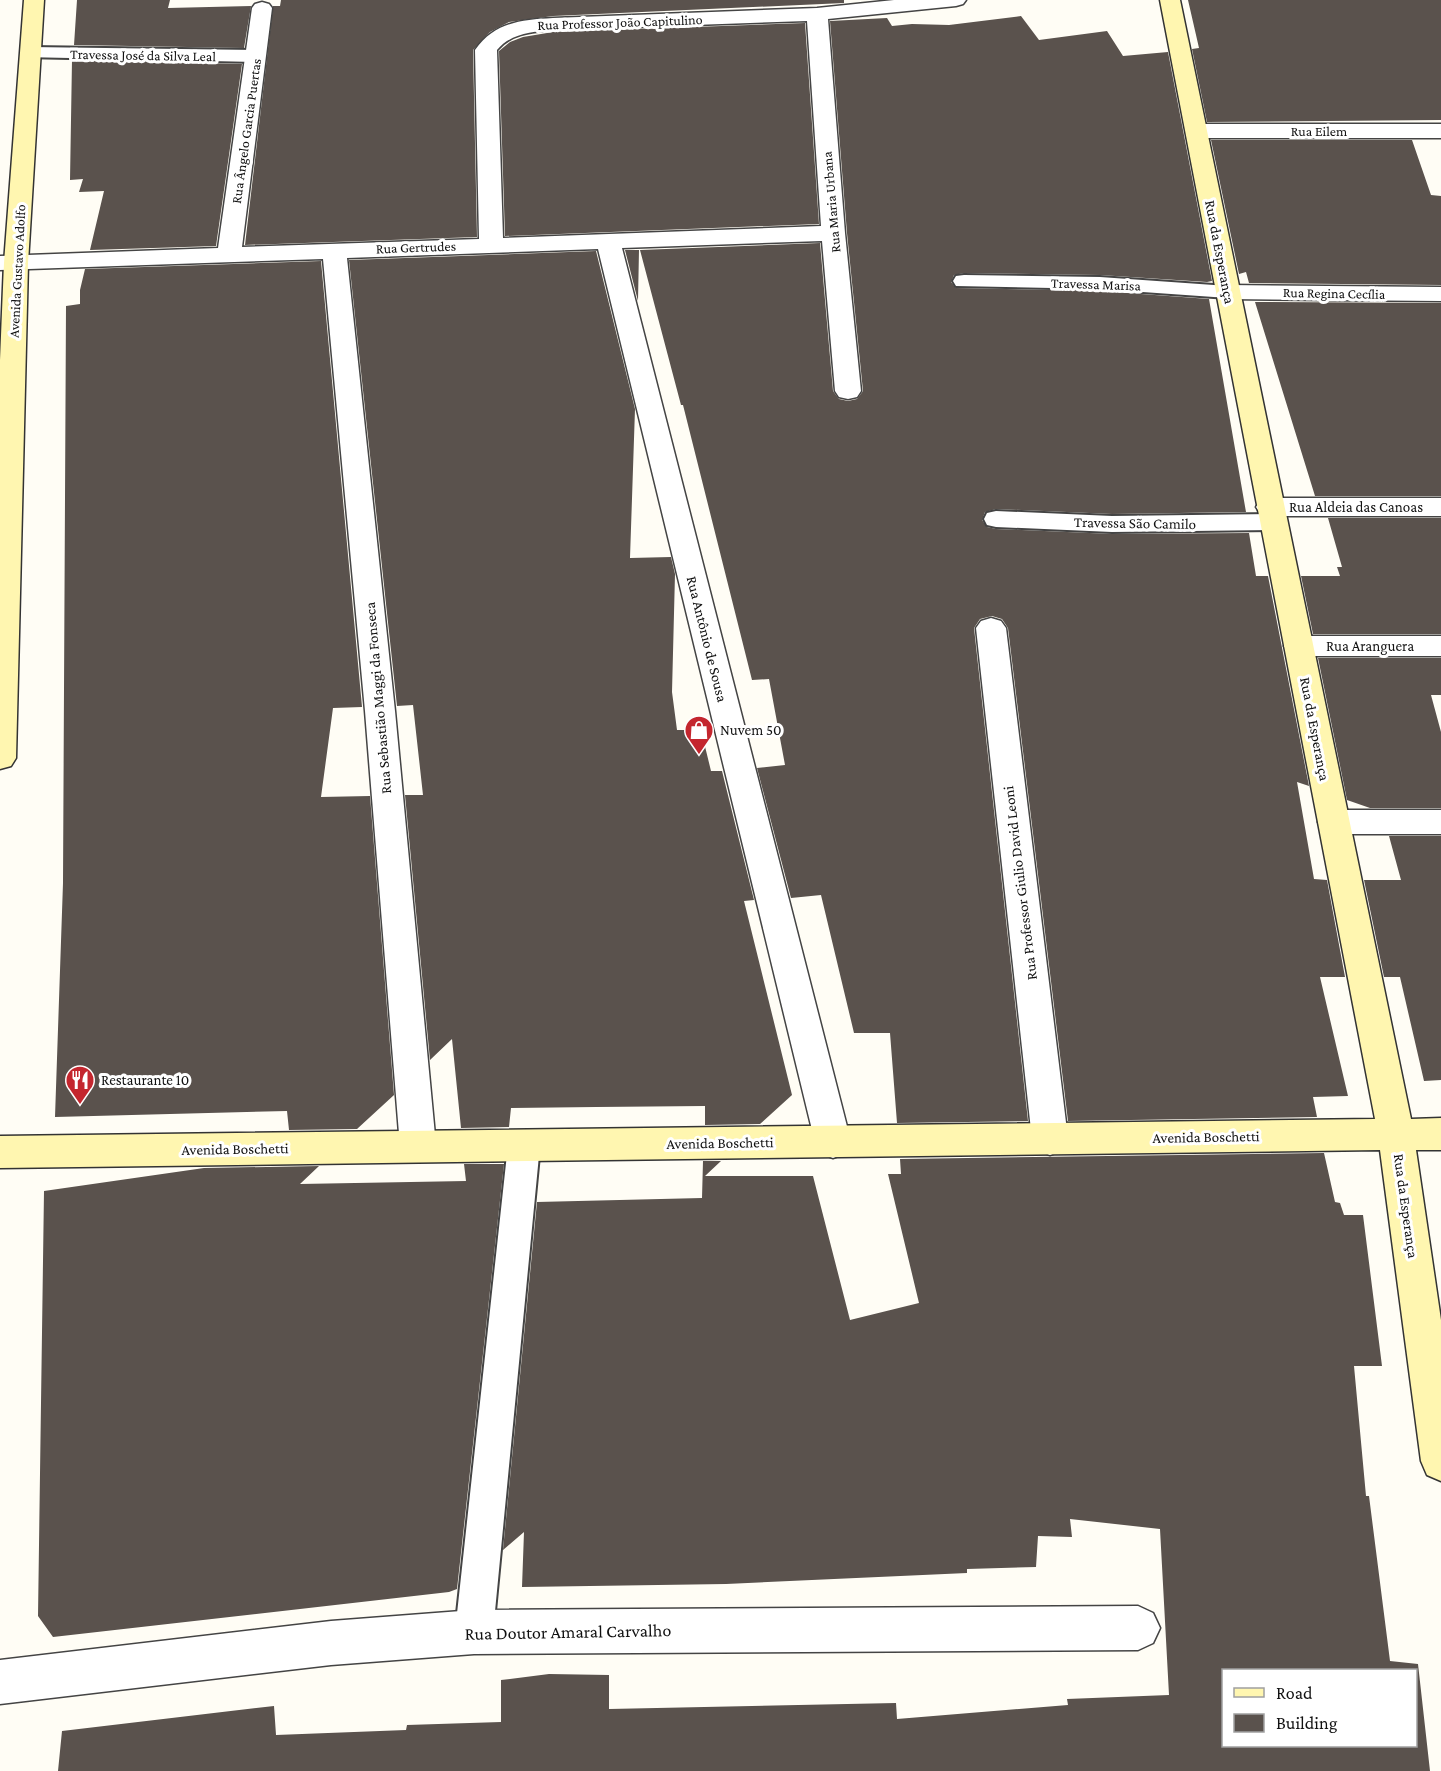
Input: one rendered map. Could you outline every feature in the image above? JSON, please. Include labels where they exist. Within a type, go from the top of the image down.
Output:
[{"type":"street","name":"Rua Professor João Capitulino","points":[[491,244],[486,50],[490,42],[500,35],[528,26],[553,24],[817,14],[956,0]]},
{"type":"street","name":"Rua da Esperança","points":[[1170,0],[1396,1135],[1441,1461]]},
{"type":"street","name":"Avenida Gustavo Adolfo","points":[[0,758],[8,263],[30,54],[33,4]]},
{"type":"street","name":"Rua Ângelo Garcia Puertas","points":[[230,254],[262,8]]},
{"type":"street","name":"Rua Maria Urbana","points":[[817,14],[833,233],[848,391]]},
{"type":"street","name":"Rua Eilem","points":[[1197,131],[1441,131]]},
{"type":"street","name":"Rua Gertrudes","points":[[8,263],[833,233]]},
{"type":"street","name":"Rua Antônio de Sousa","points":[[608,240],[833,1142]]},
{"type":"street","name":"Rua Sebastião Maggi da Fonseca","points":[[334,251],[380,711],[418,1146]]},
{"type":"street","name":"Rua Regina Cecília","points":[[1228,292],[1441,294]]},
{"type":"street","name":"Rua Aldeia das Canoas","points":[[1272,514],[1441,507]]},
{"type":"street","name":"Rua Professor Giulio David Leoni","points":[[991,628],[1050,1139]]},
{"type":"street","name":"Rua Aranguera","points":[[1299,646],[1441,646]]},
{"type":"street","points":[[1334,822],[1441,822]]},
{"type":"street","name":"Avenida Boschetti","points":[[0,1152],[1441,1134]]},
{"type":"street","name":"Rua Doutor Amaral Carvalho","points":[[0,1682],[331,1643],[474,1632],[1138,1628]]},
{"type":"lane","name":"Travessa José da Silva Leal","points":[[30,54],[256,56]]},
{"type":"lane","name":"Travessa Marisa","points":[[964,281],[1100,283],[1228,292]]},
{"type":"lane","name":"Travessa São Camilo","points":[[996,519],[1112,524],[1272,514]]},
{"type":"lane","points":[[474,1632],[525,1145]]},
{"type":"building","points":[[77,0],[170,0],[168,8],[251,6],[244,48],[74,45]]},
{"type":"building","points":[[281,0],[844,0],[844,3],[553,16],[509,22],[490,32],[473,50],[477,237],[245,245],[273,6],[280,6]]},
{"type":"building","points":[[1188,0],[1441,0],[1441,120],[1207,122],[1192,49],[1199,48]]},
{"type":"building","points":[[1021,16],[1039,40],[1107,31],[1123,56],[1168,52],[1212,281],[1100,275],[964,273],[954,275],[951,282],[956,288],[1100,291],[1209,299],[1246,512],[1112,514],[996,509],[985,512],[982,520],[987,527],[996,529],[1112,534],[1249,533],[1256,576],[1268,576],[1309,786],[1297,782],[1314,879],[1327,880],[1345,977],[1320,977],[1348,1096],[1313,1097],[1317,1117],[1068,1121],[1008,628],[1002,619],[992,616],[980,619],[974,628],[1028,1121],[897,1123],[890,1033],[854,1033],[821,895],[791,898],[757,768],[785,765],[769,679],[752,680],[683,405],[681,405],[640,250],[820,243],[833,391],[839,399],[848,401],[857,399],[863,391],[847,233],[830,21],[887,18],[892,26],[949,25]]},
{"type":"building","points":[[805,23],[819,224],[505,236],[499,51],[510,42],[523,37],[553,32]]},
{"type":"building","points":[[72,60],[242,64],[216,246],[90,250],[104,191],[79,192],[83,179],[70,180]]},
{"type":"building","points":[[1211,140],[1412,140],[1431,195],[1441,196],[1441,285],[1249,283],[1246,272],[1239,274]]},
{"type":"building","points":[[625,250],[639,250],[638,301]]},
{"type":"building","points":[[596,251],[635,409],[630,558],[671,557],[675,574],[672,692],[677,730],[701,730],[711,771],[722,771],[754,900],[744,901],[792,1095],[760,1124],[705,1125],[705,1106],[511,1108],[509,1127],[461,1128],[452,1039],[430,1060],[405,795],[423,795],[413,705],[397,706],[349,260]]},
{"type":"building","points":[[321,261],[362,707],[333,708],[321,797],[370,796],[394,1095],[357,1129],[289,1130],[287,1111],[55,1117],[63,883],[66,306],[80,304],[80,290],[85,269]]},
{"type":"building","points":[[1255,302],[1441,303],[1441,496],[1315,496]]},
{"type":"building","points":[[1328,518],[1441,518],[1441,634],[1313,634],[1301,576],[1340,576],[1337,567],[1342,567]]},
{"type":"building","points":[[1318,658],[1441,658],[1441,695],[1431,695],[1441,732],[1441,808],[1370,808],[1347,800]]},
{"type":"building","points":[[1389,836],[1441,836],[1441,1080],[1424,1081],[1400,977],[1384,977],[1364,880],[1401,880]]},
{"type":"building","points":[[1324,1153],[1335,1202],[1340,1203],[1344,1215],[1363,1215],[1382,1366],[1354,1366],[1366,1496],[1369,1496],[1390,1661],[1418,1664],[1430,1771],[58,1771],[62,1731],[274,1706],[276,1735],[406,1730],[407,1725],[501,1722],[501,1680],[549,1674],[609,1675],[609,1709],[896,1703],[897,1719],[1068,1705],[1067,1699],[1169,1695],[1160,1529],[1070,1519],[1072,1537],[1038,1536],[1036,1567],[967,1569],[967,1573],[726,1584],[522,1587],[524,1532],[503,1550],[537,1202],[702,1198],[703,1161],[721,1161],[705,1176],[813,1176],[850,1320],[919,1303],[888,1174],[901,1174],[900,1159]]},
{"type":"building","points":[[464,1164],[504,1164],[457,1589],[449,1592],[53,1637],[38,1616],[44,1191],[204,1168],[319,1166],[300,1184],[466,1181]]},
{"type":"place","name":"Nuvem 50","points":[[699,756]]},
{"type":"place","name":"Restaurante 10","points":[[80,1106]]}]
